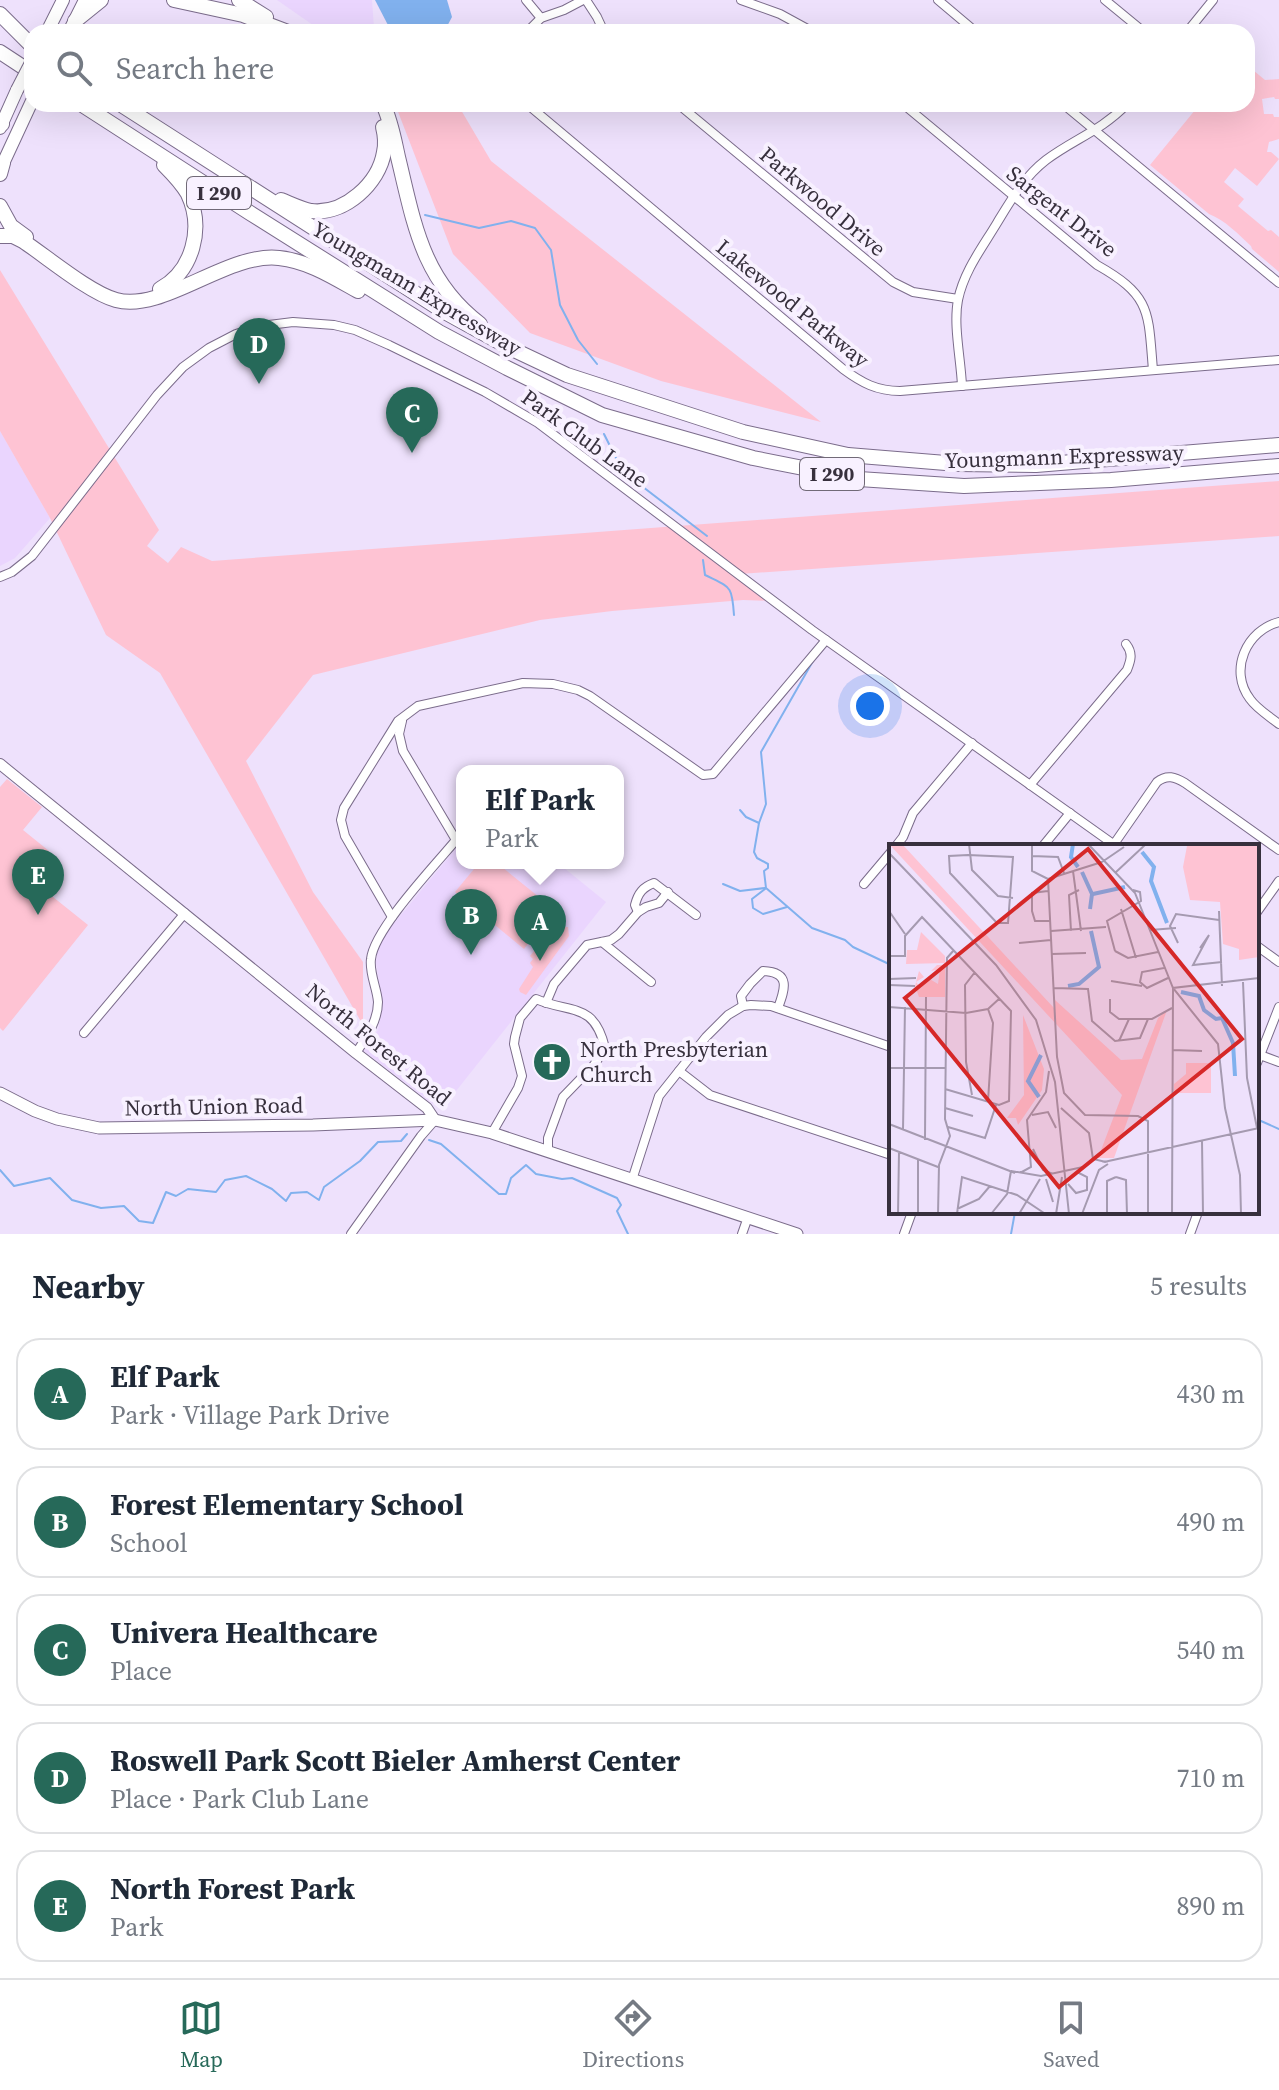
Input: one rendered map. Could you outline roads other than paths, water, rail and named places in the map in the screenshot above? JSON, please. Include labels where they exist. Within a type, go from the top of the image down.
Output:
[{"type":"highway","points":[[78,12],[101,0]]},
{"type":"highway","points":[[158,0],[251,24]]},
{"type":"highway","points":[[174,0],[243,15],[267,24]]},
{"type":"highway","points":[[239,0],[276,24]]},
{"type":"highway","points":[[0,14],[24,39]]},
{"type":"highway","points":[[0,27],[24,42]]},
{"type":"highway","points":[[0,55],[24,68]]},
{"type":"highway","name":"Youngmann Expressway","points":[[93,112],[439,332],[602,415],[753,458],[859,479],[964,486],[1111,480],[1279,466]]},
{"type":"highway","name":"Youngmann Expressway","points":[[132,112],[443,311],[512,349],[567,375],[743,432],[848,455],[958,464],[1036,465],[1279,445]]},
{"type":"highway","points":[[250,188],[313,211],[334,208],[352,200],[371,181],[382,162],[385,140],[377,112]]},
{"type":"highway","points":[[386,112],[416,230],[429,264],[474,320],[512,349]]},
{"type":"highway","points":[[0,206],[11,226],[106,292],[129,297],[161,288],[176,277],[191,255],[194,215],[184,187],[144,145]]},
{"type":"highway","points":[[0,236],[13,236],[23,241],[93,289],[125,302],[154,298],[244,262],[280,258],[326,274],[439,332]]},
{"type":"main road","points":[[51,24],[63,0]]},
{"type":"main road","points":[[1,126],[24,76]]},
{"type":"main road","points":[[1,169],[27,112]]},
{"type":"main road","name":"North Union Road","points":[[0,1093],[57,1119],[99,1128],[435,1120]]},
{"type":"main road","name":"North Forest Road","points":[[435,1120],[492,1133],[797,1234]]},
{"type":"street","points":[[526,0],[541,18]]},
{"type":"street","points":[[535,24],[541,18],[584,0],[600,24]]},
{"type":"street","points":[[741,0],[798,24]]},
{"type":"street","points":[[938,0],[966,24]]},
{"type":"street","points":[[1105,0],[1134,24]]},
{"type":"street","points":[[1194,24],[1213,0]]},
{"type":"street","name":"Lakewood Parkway","points":[[536,112],[857,379],[877,388],[890,391],[962,386],[1279,360]]},
{"type":"street","name":"Parkwood Drive","points":[[688,112],[893,282],[913,292],[958,299]]},
{"type":"street","name":"Sargent Drive","points":[[913,112],[1097,265],[1137,293],[1148,323],[1153,370]]},
{"type":"street","points":[[1072,112],[1279,283]]},
{"type":"street","points":[[962,386],[958,299],[970,266],[1024,181],[1043,162],[1095,131],[1119,112]]},
{"type":"street","name":"Park Club Lane","points":[[0,577],[12,572],[32,556],[157,395],[192,359],[224,339],[280,323],[317,323],[348,328],[519,410],[826,640],[1114,844]]},
{"type":"street","points":[[1279,622],[1264,627],[1251,639],[1241,663],[1249,698],[1279,724]]},
{"type":"street","points":[[392,917],[345,836],[341,820],[344,808],[381,747],[398,721],[410,710],[523,683],[568,687],[604,704],[703,775],[713,774],[826,640]]},
{"type":"street","points":[[1030,785],[1127,670],[1131,660],[1126,644]]},
{"type":"street","points":[[403,751],[399,728],[410,710]]},
{"type":"street","points":[[381,747],[390,742],[403,751],[456,832]]},
{"type":"street","points":[[898,844],[913,813],[972,743]]},
{"type":"street","name":"North Forest Road","points":[[0,764],[427,1108],[435,1120]]},
{"type":"street","points":[[1116,844],[1157,782],[1171,777],[1185,783],[1279,850]]},
{"type":"street","points":[[1045,844],[1070,813]]},
{"type":"street","points":[[356,1053],[375,1022],[378,1002],[371,959],[378,937],[456,841]]},
{"type":"street","points":[[864,884],[889,854]]},
{"type":"street","points":[[1259,909],[1279,881]]},
{"type":"street","points":[[638,912],[635,905],[637,898],[644,886],[654,883],[696,915]]},
{"type":"street","points":[[546,1003],[554,984],[587,945],[611,940],[638,912],[659,903],[668,892]]},
{"type":"street","points":[[84,1033],[185,913]]},
{"type":"street","points":[[602,942],[651,982]]},
{"type":"street","points":[[1259,947],[1279,962]]},
{"type":"street","points":[[743,1006],[741,996],[750,984],[763,971],[773,971],[782,978],[785,988],[778,1008]]},
{"type":"street","points":[[492,1133],[522,1076],[514,1044],[520,1018],[536,999],[569,1007],[595,1022],[605,1048],[594,1065],[563,1097],[548,1138],[548,1152]]},
{"type":"street","points":[[632,1180],[659,1096],[716,1026],[743,1006],[778,1008],[889,1046]]},
{"type":"street","points":[[1279,1007],[1259,1059],[1279,1062]]},
{"type":"street","points":[[679,1071],[710,1095],[889,1154]]},
{"type":"street","points":[[351,1234],[435,1120]]},
{"type":"street","points":[[904,1234],[911,1214]]},
{"type":"street","points":[[1190,1234],[1197,1214]]},
{"type":"street","points":[[742,1234],[748,1217]]},
{"type":"water","points":[[375,0],[447,0],[452,17],[448,24],[387,24]]},
{"type":"waterway","points":[[425,215],[479,228],[511,221],[535,228],[551,250],[560,305],[578,340],[597,364]]},
{"type":"waterway","points":[[604,434],[616,458],[643,487],[707,536]]},
{"type":"waterway","points":[[703,560],[705,575],[725,585],[731,593],[734,615]]},
{"type":"waterway","points":[[813,661],[761,752],[766,804],[754,852],[757,858],[768,864],[764,871],[766,888],[812,928],[845,940],[889,964]]},
{"type":"waterway","points":[[740,810],[759,823]]},
{"type":"waterway","points":[[723,884],[740,891],[765,888]]},
{"type":"waterway","points":[[765,889],[752,899],[753,908],[763,914],[787,907]]},
{"type":"waterway","points":[[1259,1122],[1279,1129]]},
{"type":"waterway","points":[[0,1170],[14,1186],[50,1178],[72,1200],[101,1208],[124,1206],[139,1221],[153,1223],[166,1192],[176,1196],[188,1189],[216,1192],[225,1180],[246,1176],[272,1189],[286,1201],[291,1193],[307,1192],[319,1200],[324,1187],[360,1161],[378,1142],[401,1141],[407,1134]]},
{"type":"waterway","points":[[429,1140],[441,1144],[499,1194],[506,1194],[511,1178],[526,1165],[536,1174],[572,1178],[617,1198],[621,1205],[617,1211],[628,1234]]},
{"type":"waterway","points":[[1011,1234],[1015,1214]]},
{"type":"place","name":"Roswell Park Scott Bieler Amherst Center","points":[[259,384]]},
{"type":"place","name":"Univera Healthcare","points":[[412,453]]},
{"type":"place","name":"North Forest Park","points":[[38,915]]},
{"type":"place","name":"Forest Elementary School","points":[[471,955]]},
{"type":"place","name":"Elf Park","points":[[540,961]]},
{"type":"place","name":"North Presbyterian Church","points":[[552,1062]]}]
